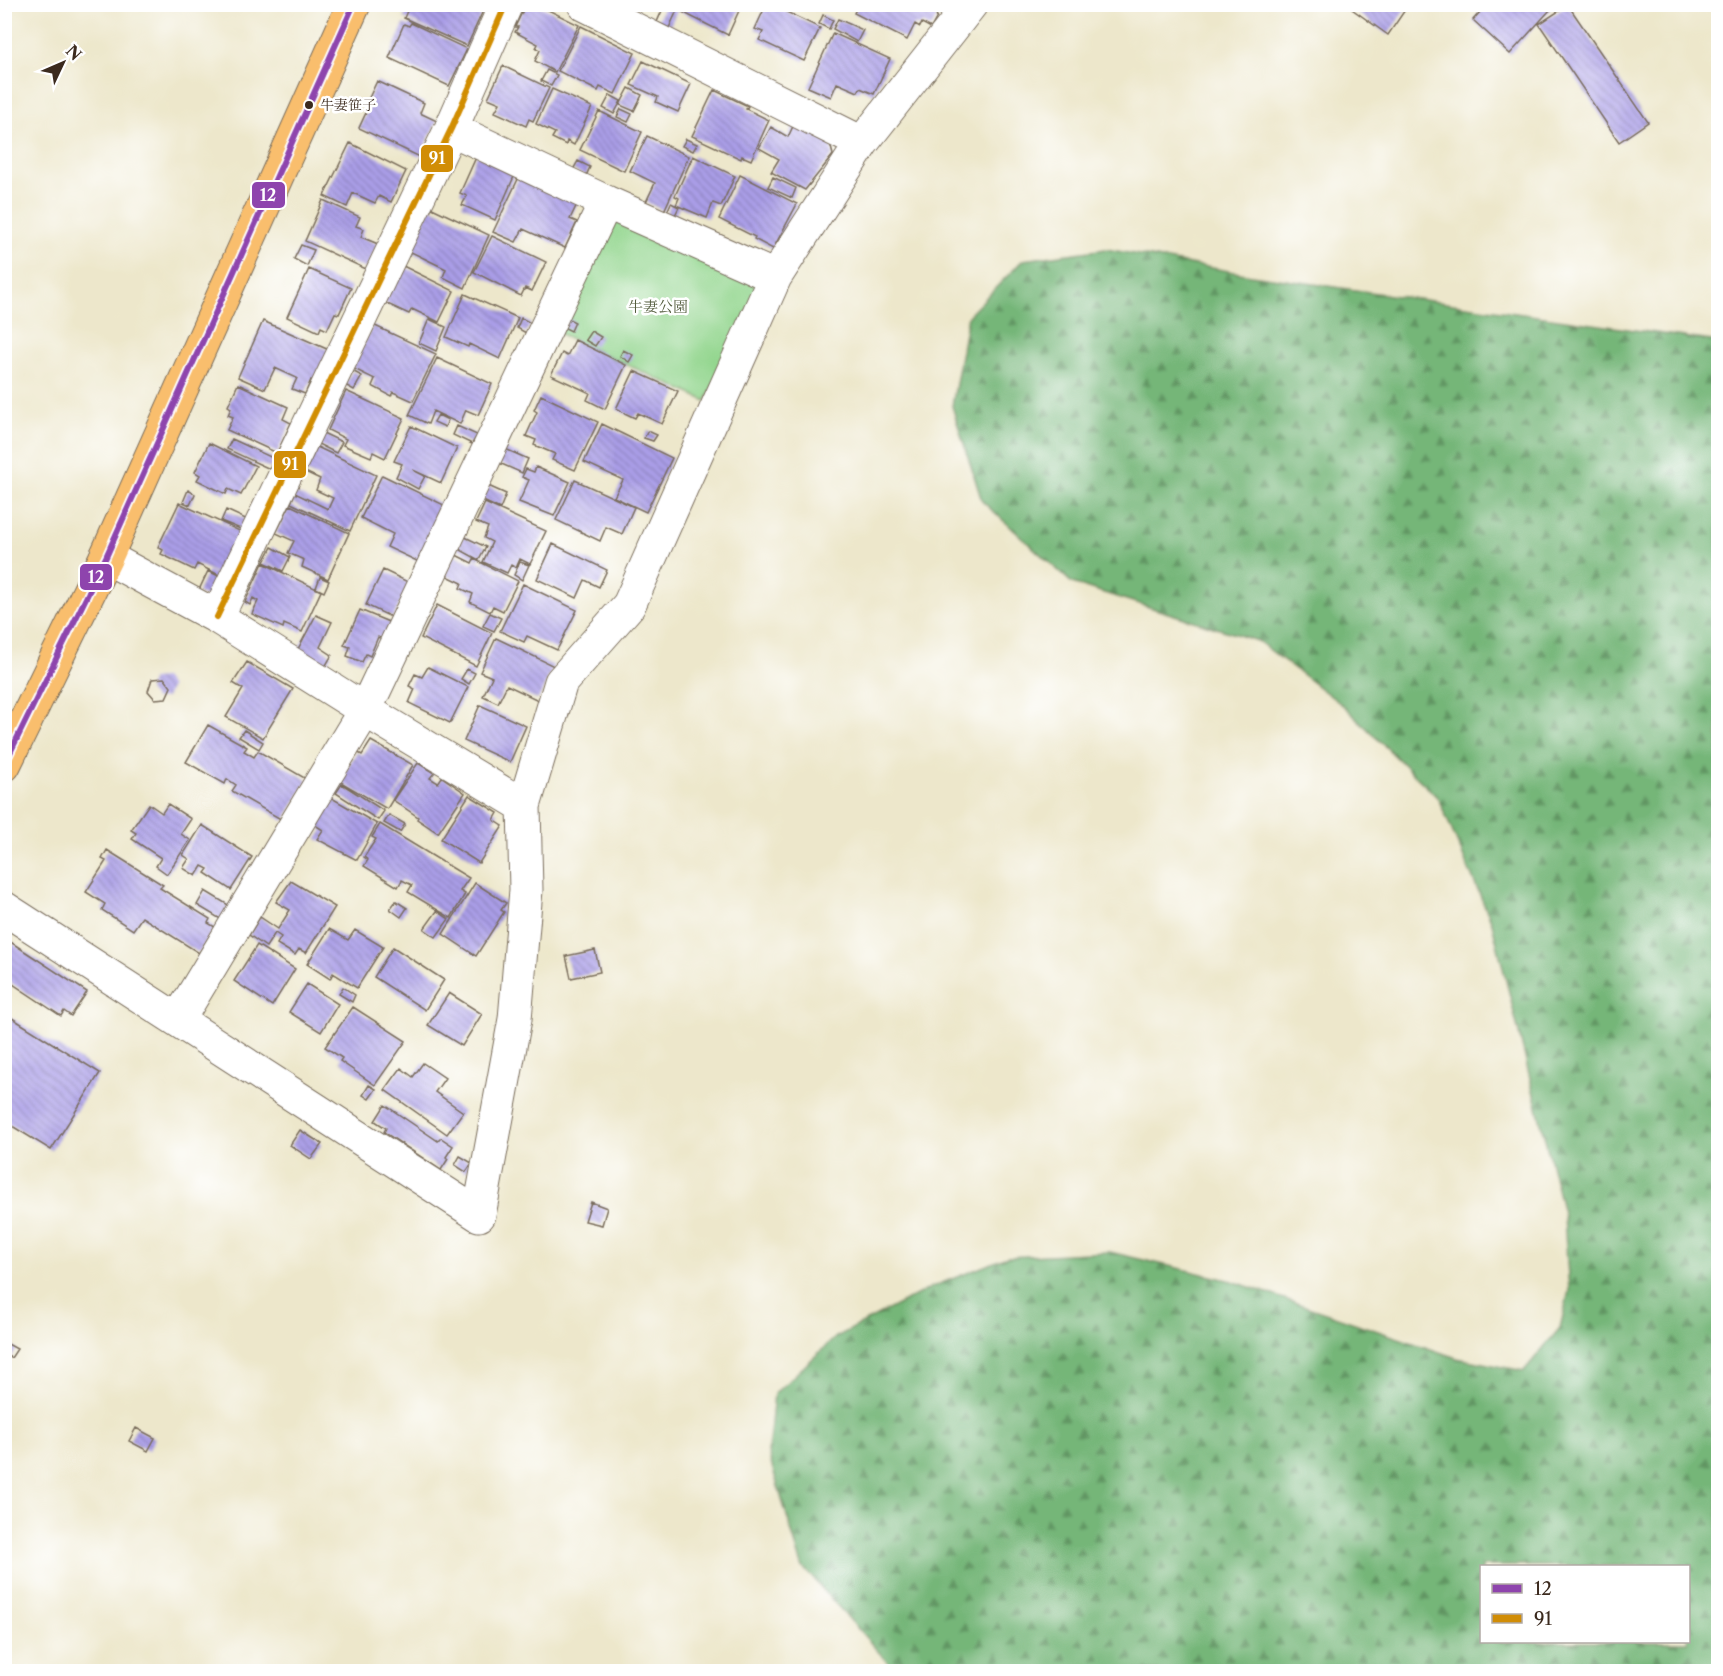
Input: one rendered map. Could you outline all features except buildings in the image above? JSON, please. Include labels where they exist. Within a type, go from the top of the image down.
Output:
[{"type":"main road","points":[[4,765],[106,557],[354,4]]},
{"type":"street","points":[[217,617],[451,129],[506,4]]},
{"type":"street","points":[[584,4],[862,143]]},
{"type":"street","points":[[4,908],[479,1215],[515,1019],[526,890],[524,806],[561,681],[629,605],[775,277],[862,143],[971,4]]},
{"type":"street","points":[[451,129],[606,202],[775,277]]},
{"type":"street","points":[[178,1020],[365,710],[606,202]]},
{"type":"street","points":[[106,557],[217,617],[524,806]]},
{"type":"green space","name":"牛妻公園","points":[[609,211],[762,281],[706,401],[554,331]]},
{"type":"green space","points":[[1106,249],[1251,275],[1718,342],[1718,1671],[898,1671],[802,1566],[768,1453],[774,1394],[836,1337],[932,1287],[1007,1257],[1110,1252],[1232,1281],[1457,1358],[1524,1371],[1560,1328],[1569,1291],[1564,1217],[1492,923],[1438,798],[1345,707],[1258,641],[1072,583],[982,501],[952,406],[968,316],[1023,260]]},
{"type":"transit line","name":"12","points":[[4,765],[106,557],[354,4]]},
{"type":"transit line","name":"91","points":[[217,617],[451,129],[506,4]]},
{"type":"place","name":"牛妻笹子","points":[[309,105]]}]
